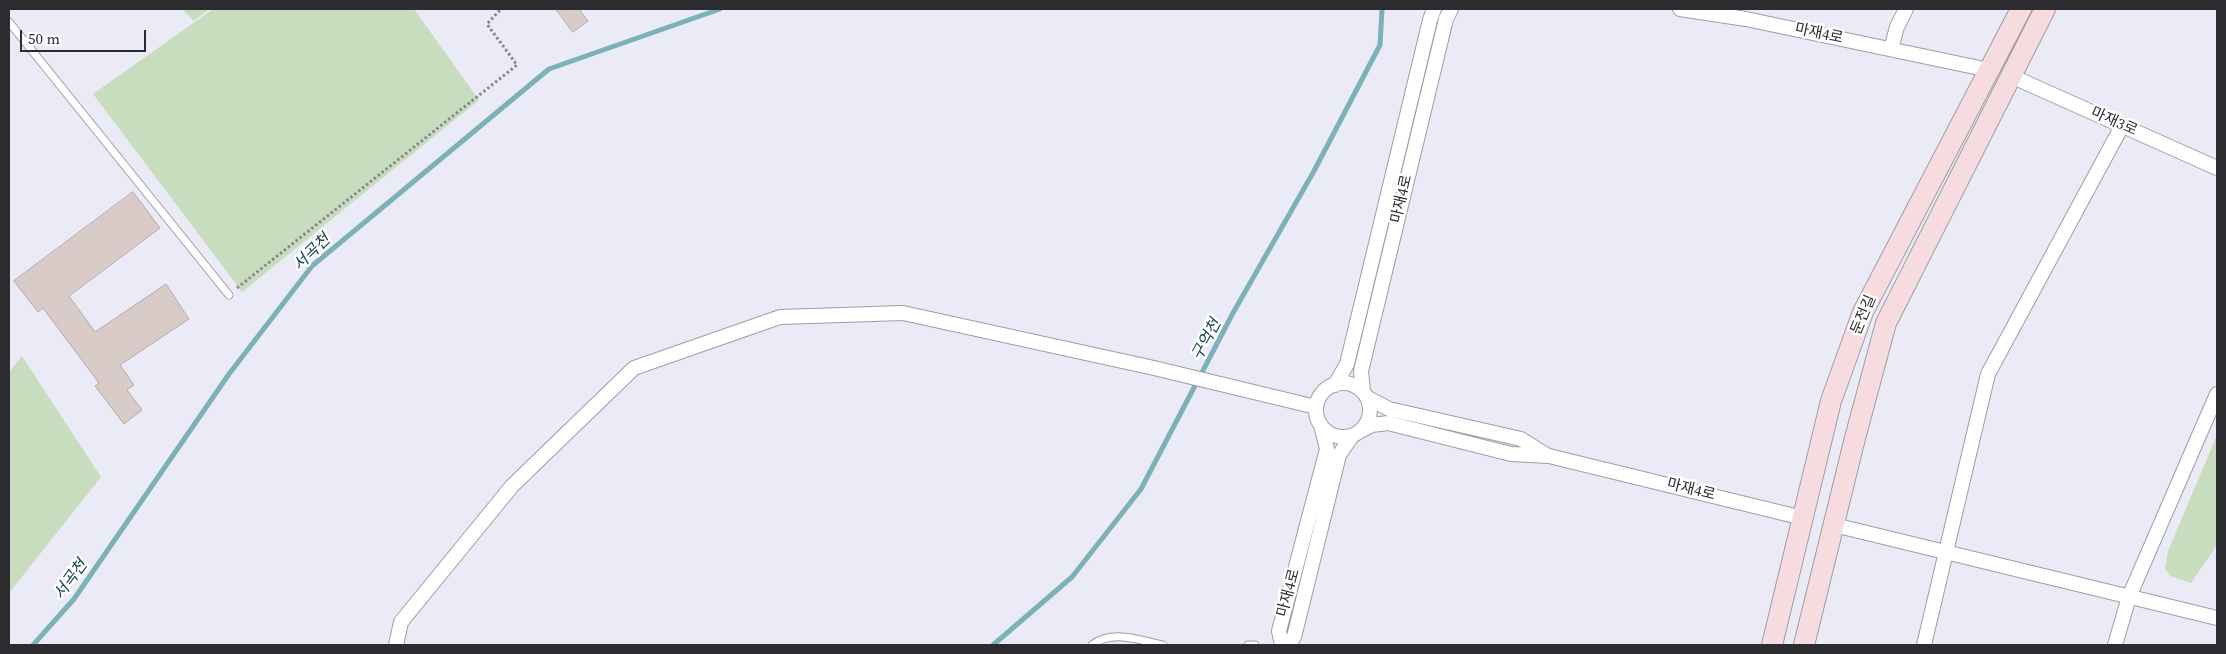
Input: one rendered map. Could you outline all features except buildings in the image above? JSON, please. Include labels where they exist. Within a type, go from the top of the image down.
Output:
[{"type":"street","name":"마재4로","points":[[1335,384],[1347,364],[1434,9]]},
{"type":"street","name":"마재4로","points":[[1451,9],[1446,19],[1361,371],[1365,395],[1389,409],[1521,439],[1549,456]]},
{"type":"street","name":"마재4로","points":[[1680,9],[1747,14]]},
{"type":"street","name":"마재4로","points":[[1709,9],[1747,14],[1891,49],[1989,70]]},
{"type":"street","points":[[1891,49],[1897,27],[1906,9]]},
{"type":"street","name":"둔전길","points":[[1772,645],[1831,401],[1863,312],[2021,9]]},
{"type":"street","name":"둔전길","points":[[1804,645],[1855,438],[1886,324],[2045,9]]},
{"type":"street","name":"마재3로","points":[[2011,76],[2217,168]]},
{"type":"street","points":[[1924,645],[1988,374],[2122,126]]},
{"type":"street","points":[[396,645],[401,622],[512,486],[634,368],[780,317],[903,313],[1154,368],[1316,407]]},
{"type":"street","points":[[1348,383],[1365,395],[1370,407],[1370,416],[1356,433],[1335,436],[1326,431],[1321,425],[1316,407],[1324,391],[1335,384],[1348,383]]},
{"type":"street","points":[[2115,645],[2129,597],[2217,394]]},
{"type":"street","name":"마재4로","points":[[1288,645],[1294,637],[1339,454],[1356,433],[1372,425],[1388,423],[1511,454],[1549,456],[1803,518]]},
{"type":"street","name":"마재4로","points":[[1282,645],[1279,631],[1327,449],[1321,425]]},
{"type":"street","points":[[1803,518],[2217,618]]},
{"type":"lane","points":[[9,22],[229,295]]},
{"type":"lane","points":[[1092,645],[1098,640],[1112,635],[1163,645]]},
{"type":"lane","points":[[1248,645],[1255,645]]},
{"type":"path","points":[[229,295],[517,65],[487,24],[501,9]]},
{"type":"green space","points":[[182,9],[209,9],[194,21]]},
{"type":"green space","points":[[213,9],[414,9],[479,100],[242,292],[93,94]]},
{"type":"green space","points":[[22,356],[101,477],[9,593],[9,372]]},
{"type":"green space","points":[[2217,435],[2217,545],[2191,583],[2170,576],[2165,568],[2168,551]]},
{"type":"waterway","name":"서곡천","points":[[33,645],[74,599],[229,374],[312,266],[549,69],[720,9]]},
{"type":"waterway","name":"구억천","points":[[993,645],[1072,577],[1141,489],[1233,313],[1314,171],[1380,45],[1382,9]]}]
